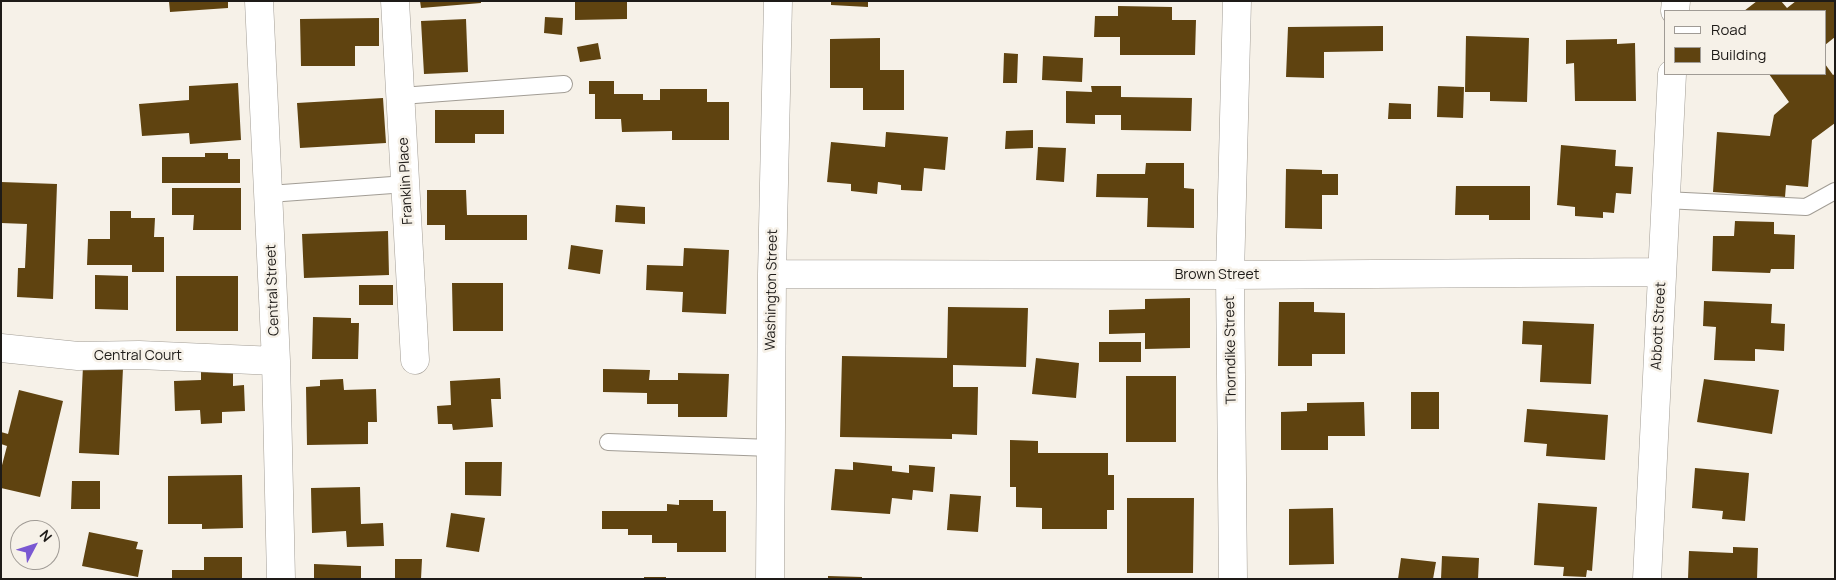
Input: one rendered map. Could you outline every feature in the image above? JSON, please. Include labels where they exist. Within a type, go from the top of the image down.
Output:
[{"type":"street","name":"Central Street","points":[[259,1],[276,360],[281,579]]},
{"type":"street","name":"Franklin Place","points":[[395,1],[415,360]]},
{"type":"street","name":"Washington Street","points":[[770,579],[772,274],[778,1]]},
{"type":"street","name":"Thorndike Street","points":[[1233,579],[1230,275],[1237,1]]},
{"type":"street","name":"Abbott Street","points":[[1646,579],[1672,75]]},
{"type":"street","name":"Brown Street","points":[[772,274],[1230,275],[1661,272]]},
{"type":"street","name":"Central Court","points":[[1,348],[78,356],[139,355],[276,360]]},
{"type":"lane","points":[[401,96],[564,84]]},
{"type":"lane","points":[[269,194],[406,184]]},
{"type":"lane","points":[[1665,200],[1806,207],[1835,191]]},
{"type":"lane","points":[[608,442],[771,448]]},
{"type":"building","points":[[169,1],[228,1],[228,8],[170,12]]},
{"type":"building","points":[[420,1],[481,1],[481,3],[421,8]]},
{"type":"building","points":[[575,1],[627,1],[627,19],[575,20]]},
{"type":"building","points":[[831,1],[868,1],[868,7],[831,5]]},
{"type":"building","points":[[1757,1],[1781,1],[1787,8],[1796,1],[1835,1],[1835,37],[1826,44],[1826,10],[1745,10]]},
{"type":"building","points":[[1118,6],[1172,7],[1172,20],[1196,20],[1195,55],[1120,55],[1120,37],[1094,37],[1095,16],[1118,16]]},
{"type":"building","points":[[545,17],[563,18],[562,35],[544,33]]},
{"type":"building","points":[[379,18],[379,46],[355,46],[355,66],[301,66],[300,19]]},
{"type":"building","points":[[466,19],[468,72],[424,74],[421,21]]},
{"type":"building","points":[[1383,26],[1383,51],[1324,52],[1324,78],[1286,77],[1288,27]]},
{"type":"building","points":[[1466,36],[1529,38],[1527,102],[1490,101],[1490,92],[1465,92]]},
{"type":"building","points":[[880,38],[880,70],[904,70],[904,110],[863,110],[863,88],[830,88],[830,39]]},
{"type":"building","points":[[1617,39],[1617,44],[1635,43],[1636,101],[1575,101],[1574,63],[1566,64],[1566,40]]},
{"type":"building","points":[[598,43],[601,59],[580,62],[577,47]]},
{"type":"building","points":[[1004,53],[1018,54],[1017,83],[1003,83]]},
{"type":"building","points":[[1043,56],[1083,58],[1082,82],[1042,80]]},
{"type":"building","points":[[1826,65],[1833,75],[1835,74],[1835,123],[1812,140],[1808,187],[1786,185],[1785,197],[1713,192],[1717,132],[1770,136],[1774,115],[1789,102],[1770,75],[1826,75]]},
{"type":"building","points":[[589,81],[614,81],[614,94],[643,94],[643,100],[660,100],[660,89],[707,89],[707,102],[729,102],[729,140],[672,140],[672,131],[622,132],[621,119],[595,119],[595,94],[589,94]]},
{"type":"building","points":[[238,83],[241,140],[190,144],[189,133],[142,136],[139,104],[189,100],[189,86]]},
{"type":"building","points":[[1091,86],[1121,86],[1121,97],[1192,98],[1191,131],[1121,130],[1121,115],[1095,115],[1095,124],[1066,123],[1066,91],[1092,92]]},
{"type":"building","points":[[1438,86],[1464,87],[1463,118],[1437,117]]},
{"type":"building","points":[[383,98],[386,143],[300,148],[297,103]]},
{"type":"building","points":[[1389,103],[1411,104],[1411,119],[1388,119]]},
{"type":"building","points":[[435,110],[504,110],[504,134],[475,134],[475,143],[435,143]]},
{"type":"building","points":[[1033,130],[1033,148],[1005,149],[1006,131]]},
{"type":"building","points":[[886,132],[948,137],[945,170],[924,168],[922,191],[901,190],[901,185],[878,182],[877,194],[851,191],[851,184],[827,182],[831,142],[885,147]]},
{"type":"building","points":[[1561,145],[1616,150],[1615,166],[1633,167],[1631,194],[1616,193],[1614,213],[1603,212],[1603,218],[1575,216],[1575,207],[1557,205]]},
{"type":"building","points":[[1038,147],[1066,148],[1064,182],[1036,180]]},
{"type":"building","points":[[205,153],[228,153],[228,159],[240,159],[240,183],[162,183],[162,157],[205,157]]},
{"type":"building","points":[[1146,163],[1184,163],[1184,188],[1194,189],[1194,228],[1147,227],[1148,198],[1096,197],[1097,174],[1145,174]]},
{"type":"building","points":[[1286,169],[1322,170],[1322,174],[1338,174],[1338,195],[1322,195],[1322,229],[1285,228]]},
{"type":"building","points":[[1,182],[57,184],[53,299],[17,297],[18,268],[25,268],[27,224],[1,223]]},
{"type":"building","points":[[1456,186],[1530,186],[1530,220],[1489,220],[1489,215],[1455,215]]},
{"type":"building","points":[[172,188],[241,188],[241,230],[193,230],[194,215],[172,215]]},
{"type":"building","points":[[427,190],[466,190],[467,215],[527,215],[527,240],[445,240],[445,225],[427,225]]},
{"type":"building","points":[[616,205],[645,207],[645,224],[615,222]]},
{"type":"building","points":[[110,211],[131,211],[131,218],[155,218],[154,237],[164,237],[164,272],[132,272],[132,265],[87,265],[88,239],[110,239]]},
{"type":"building","points":[[1735,221],[1774,222],[1774,234],[1795,235],[1794,269],[1771,269],[1770,273],[1712,271],[1713,236],[1734,236]]},
{"type":"building","points":[[388,231],[389,275],[304,278],[302,234]]},
{"type":"building","points":[[571,245],[603,250],[600,274],[568,269]]},
{"type":"building","points":[[684,248],[729,250],[726,314],[682,312],[683,292],[646,290],[647,265],[683,266]]},
{"type":"building","points":[[95,275],[128,276],[128,310],[95,309]]},
{"type":"building","points":[[176,276],[238,276],[238,331],[176,331]]},
{"type":"building","points":[[452,283],[503,283],[503,331],[453,331]]},
{"type":"building","points":[[359,285],[393,285],[393,305],[359,305]]},
{"type":"building","points":[[1190,298],[1190,348],[1145,349],[1145,333],[1109,334],[1109,310],[1145,309],[1145,299]]},
{"type":"building","points":[[1704,301],[1772,304],[1771,323],[1785,324],[1784,351],[1755,349],[1755,361],[1714,360],[1716,327],[1703,326]]},
{"type":"building","points":[[1279,302],[1314,302],[1314,312],[1345,313],[1345,354],[1312,354],[1312,366],[1278,366]]},
{"type":"building","points":[[948,307],[1028,308],[1026,367],[953,365],[953,387],[978,387],[977,435],[952,434],[952,439],[840,437],[842,356],[947,358]]},
{"type":"building","points":[[313,317],[351,318],[351,323],[359,323],[358,359],[312,359]]},
{"type":"building","points":[[1523,321],[1594,324],[1591,384],[1540,382],[1542,345],[1522,344]]},
{"type":"building","points":[[1099,342],[1141,342],[1141,362],[1099,362]]},
{"type":"building","points":[[1036,358],[1079,363],[1076,398],[1032,394]]},
{"type":"building","points":[[83,366],[123,368],[119,455],[79,453]]},
{"type":"building","points":[[603,369],[650,370],[649,380],[678,380],[678,373],[729,374],[727,417],[678,417],[678,404],[647,404],[647,393],[603,392]]},
{"type":"building","points":[[233,371],[233,386],[244,385],[245,411],[222,412],[222,423],[201,424],[200,410],[175,411],[174,381],[201,380],[201,372]]},
{"type":"building","points":[[1126,376],[1176,376],[1176,442],[1126,442]]},
{"type":"building","points":[[500,378],[501,399],[491,399],[493,427],[453,430],[452,424],[438,424],[437,406],[451,405],[450,381]]},
{"type":"building","points":[[343,379],[344,390],[376,389],[377,422],[368,422],[368,444],[307,445],[306,387],[320,386],[320,380]]},
{"type":"building","points":[[1704,379],[1779,390],[1772,434],[1697,422]]},
{"type":"building","points":[[19,390],[63,401],[40,497],[1,488],[1,469],[7,446],[1,444],[1,432],[8,434]]},
{"type":"building","points":[[1411,392],[1439,392],[1439,429],[1411,429]]},
{"type":"building","points":[[1364,402],[1365,436],[1328,436],[1328,450],[1281,450],[1281,412],[1307,411],[1307,403]]},
{"type":"building","points":[[1527,409],[1608,415],[1605,460],[1546,456],[1547,444],[1524,442]]},
{"type":"building","points":[[1010,440],[1038,441],[1038,453],[1108,453],[1108,475],[1114,475],[1114,510],[1107,510],[1107,529],[1042,529],[1042,508],[1016,507],[1016,487],[1010,487]]},
{"type":"building","points":[[465,462],[502,462],[501,496],[465,495]]},
{"type":"building","points":[[853,462],[892,466],[892,471],[909,473],[909,465],[935,467],[933,492],[913,490],[912,500],[892,498],[890,514],[831,510],[835,469],[853,470]]},
{"type":"building","points":[[1695,468],[1749,473],[1745,521],[1722,519],[1723,511],[1692,508]]},
{"type":"building","points":[[242,475],[243,528],[202,529],[202,524],[168,524],[168,476]]},
{"type":"building","points":[[72,481],[100,481],[100,509],[71,509]]},
{"type":"building","points":[[360,487],[361,524],[383,523],[384,546],[347,547],[346,531],[312,533],[311,488]]},
{"type":"building","points":[[950,494],[981,496],[978,532],[947,530]]},
{"type":"building","points":[[1127,498],[1194,498],[1193,573],[1127,573]]},
{"type":"building","points":[[679,500],[713,500],[713,511],[726,511],[726,552],[677,552],[677,543],[652,543],[652,535],[628,535],[628,529],[602,529],[602,511],[667,511],[667,504],[679,505]]},
{"type":"building","points":[[1538,503],[1597,507],[1592,571],[1587,570],[1586,577],[1563,576],[1564,567],[1534,565]]},
{"type":"building","points":[[1333,508],[1334,564],[1289,565],[1289,509]]},
{"type":"building","points":[[451,513],[485,518],[479,552],[446,547]]},
{"type":"building","points":[[89,532],[138,542],[136,549],[143,550],[138,577],[82,566]]},
{"type":"building","points":[[1733,547],[1758,548],[1757,579],[1688,579],[1689,551],[1733,553]]},
{"type":"building","points":[[1442,556],[1479,558],[1478,579],[1441,579]]},
{"type":"building","points":[[204,557],[242,557],[242,579],[172,579],[172,570],[204,570]]},
{"type":"building","points":[[1401,558],[1436,562],[1433,579],[1398,579]]},
{"type":"building","points":[[395,559],[422,559],[421,579],[395,579]]},
{"type":"building","points":[[314,564],[361,566],[361,579],[314,579]]},
{"type":"building","points":[[828,576],[862,577],[862,579],[828,579]]},
{"type":"building","points":[[644,577],[666,577],[666,579],[644,579]]}]
